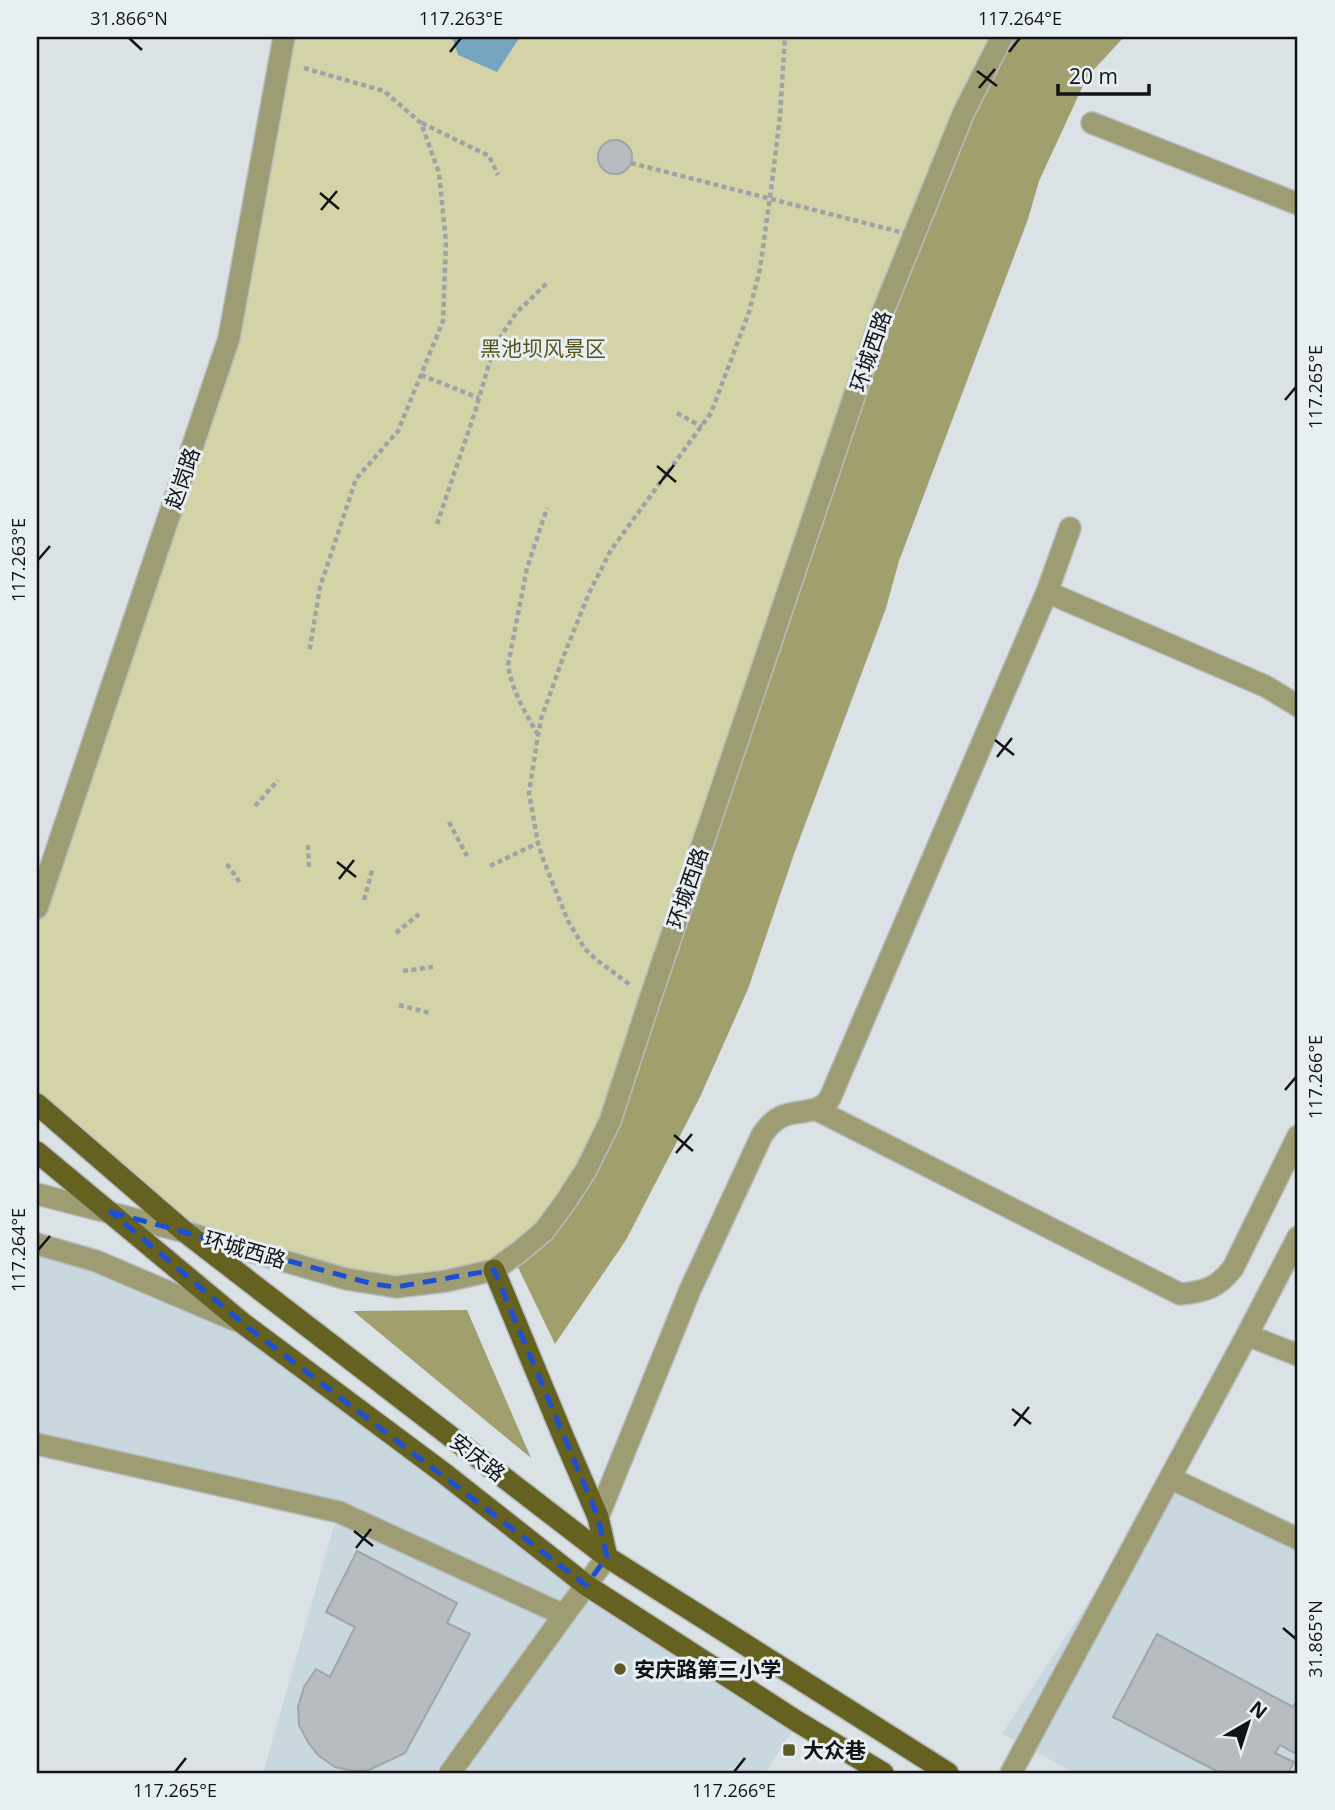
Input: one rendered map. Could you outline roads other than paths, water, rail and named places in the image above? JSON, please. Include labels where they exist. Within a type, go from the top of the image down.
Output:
[{"type":"main road","name":"安庆路","points":[[37,1104],[185,1232],[607,1556],[947,1773]]},
{"type":"main road","name":"安庆路","points":[[37,1152],[246,1325],[445,1474],[586,1585],[798,1722],[883,1773]]},
{"type":"main road","points":[[494,1270],[598,1517],[607,1556]]},
{"type":"street","name":"赵岗路","points":[[37,908],[229,338],[284,37]]},
{"type":"street","name":"环城西路","points":[[37,1194],[185,1232],[346,1279],[396,1287],[446,1281],[494,1270],[544,1231],[586,1170],[610,1121],[882,314],[963,114],[1002,37]]},
{"type":"street","points":[[1092,123],[1298,204]]},
{"type":"street","points":[[598,1517],[690,1290],[762,1135],[770,1123],[783,1116],[825,1105],[830,1098],[1047,592],[1070,528]]},
{"type":"street","points":[[1047,592],[1265,686],[1298,706]]},
{"type":"street","points":[[815,1109],[1180,1294],[1196,1293],[1226,1278],[1298,1136]]},
{"type":"street","points":[[1011,1773],[1298,1237]]},
{"type":"street","points":[[37,1244],[96,1261],[246,1325]]},
{"type":"street","points":[[1247,1335],[1298,1355]]},
{"type":"street","points":[[37,1444],[338,1512],[564,1615]]},
{"type":"street","points":[[1170,1478],[1298,1539]]},
{"type":"street","points":[[450,1773],[607,1556]]},
{"type":"water","points":[[452,37],[520,37],[497,72],[458,55]]},
{"type":"place","name":"安庆路第三小学","points":[[620,1669]]},
{"type":"place","name":"大众巷","points":[[789,1750]]},
{"type":"park label","name":"黑池坝风景区","points":[[543,348]]}]
